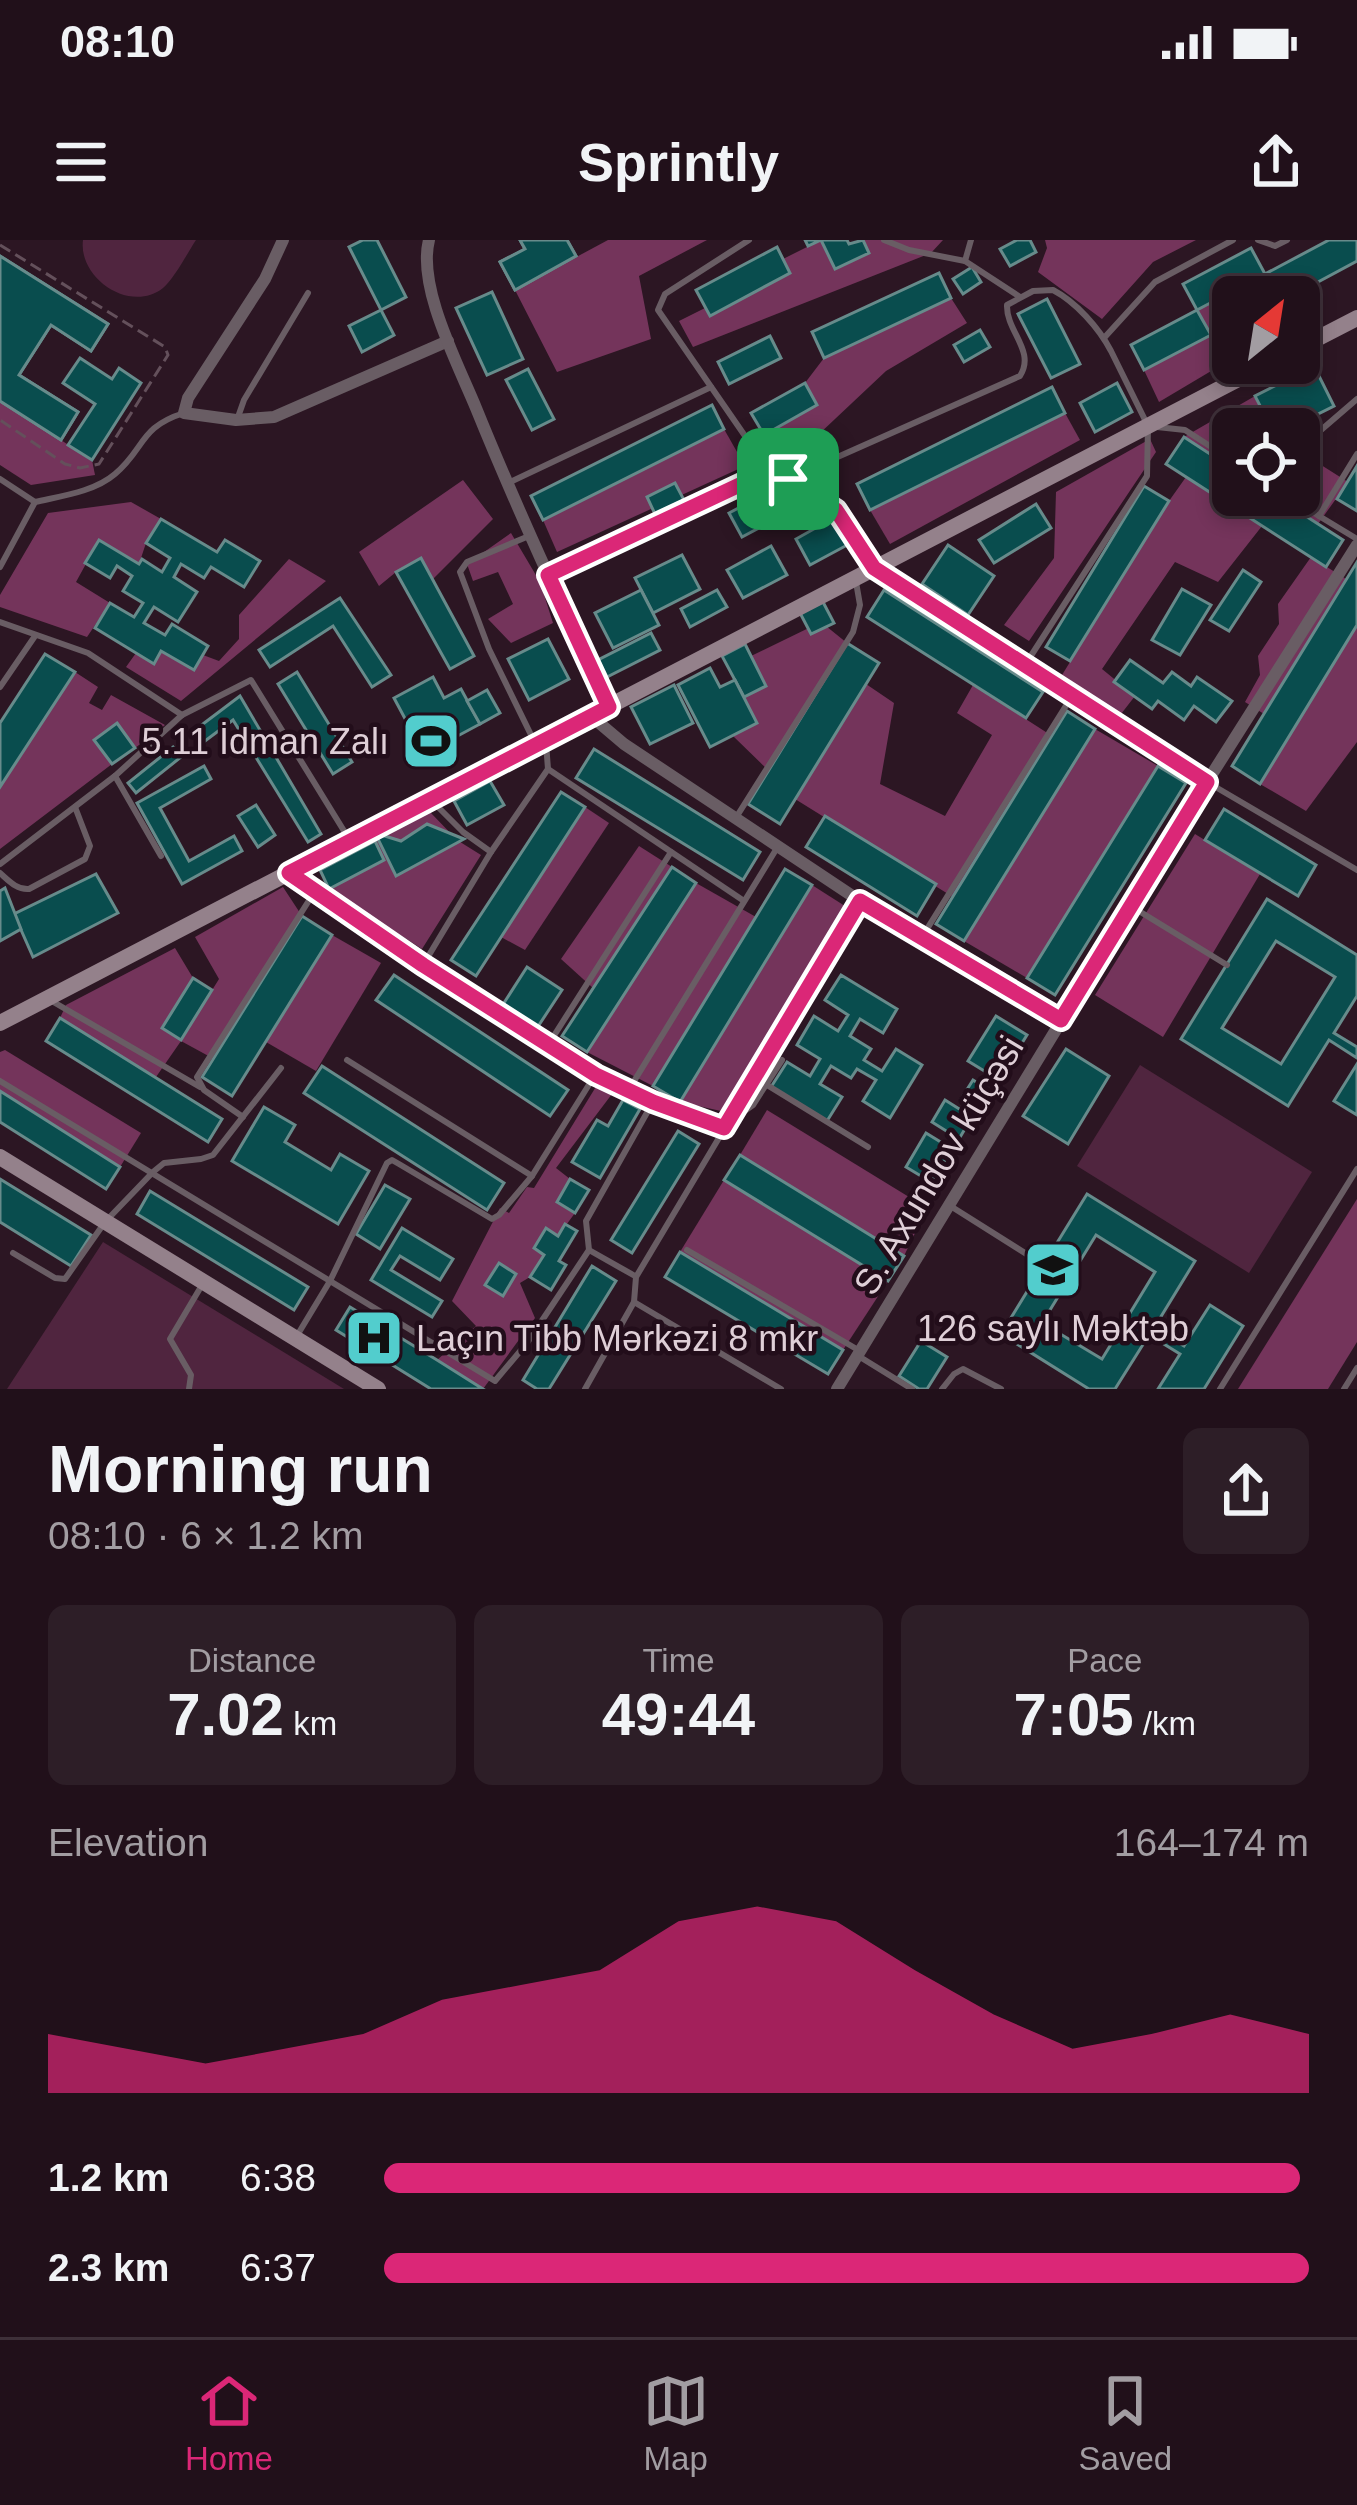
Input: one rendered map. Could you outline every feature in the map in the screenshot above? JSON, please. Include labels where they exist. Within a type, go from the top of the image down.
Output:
[{"type":"street","points":[[283,240],[265,279],[188,398],[184,413],[236,420],[274,417],[448,341]]},
{"type":"street","points":[[429,240],[425,253],[432,292],[448,341],[529,536],[609,707]]},
{"type":"street","points":[[1320,337],[1357,317]]},
{"type":"street","points":[[0,1023],[1229,384]]},
{"type":"street","name":"S. Axundov küçəsi","points":[[836,1389],[1357,542]]},
{"type":"street","points":[[591,716],[623,744],[860,901],[1061,1020]]},
{"type":"street","points":[[0,1156],[378,1389]]},
{"type":"lane","points":[[749,240],[665,294],[658,310],[754,449],[788,479],[836,510],[874,568],[1207,782],[1357,869]]},
{"type":"lane","points":[[884,240],[909,250],[964,260],[1020,297]]},
{"type":"lane","points":[[964,260],[971,240]]},
{"type":"lane","points":[[1105,338],[1155,282],[1233,240]]},
{"type":"lane","points":[[1258,240],[1275,246],[1288,240]]},
{"type":"lane","points":[[548,575],[748,481],[788,479],[1020,376],[1026,367],[1025,355],[1006,314],[1007,305],[1033,291],[1053,290],[1105,338],[1148,426],[1147,476],[1025,665]]},
{"type":"lane","points":[[236,420],[308,293]]},
{"type":"lane","points":[[507,484],[711,387]]},
{"type":"lane","points":[[1320,431],[1357,399]]},
{"type":"lane","points":[[0,479],[35,502],[91,488],[115,474],[152,427],[184,413]]},
{"type":"lane","points":[[1148,426],[1185,430],[1212,447]]},
{"type":"lane","points":[[1320,514],[1357,454]]},
{"type":"lane","points":[[0,567],[35,502]]},
{"type":"lane","points":[[1319,516],[1357,542]]},
{"type":"lane","points":[[529,536],[466,562],[460,572],[489,650],[541,742],[548,769],[744,901]]},
{"type":"lane","points":[[736,817],[853,632],[860,604],[855,578]]},
{"type":"lane","points":[[0,622],[88,652],[182,715]]},
{"type":"lane","points":[[0,687],[36,634]]},
{"type":"lane","points":[[75,807],[91,846],[86,860],[29,889],[15,886],[0,869],[182,715],[251,680],[350,841]]},
{"type":"lane","points":[[922,938],[1072,696]]},
{"type":"lane","points":[[423,965],[548,769]]},
{"type":"lane","points":[[115,776],[161,856]]},
{"type":"lane","points":[[430,799],[491,852]]},
{"type":"lane","points":[[628,1090],[778,846]]},
{"type":"lane","points":[[548,1045],[670,852]]},
{"type":"lane","points":[[289,873],[596,1075],[724,1128]]},
{"type":"lane","points":[[204,1090],[197,1077],[315,891]]},
{"type":"lane","points":[[585,1389],[634,1302],[636,1277],[860,901]]},
{"type":"lane","points":[[1131,906],[1227,965]]},
{"type":"lane","points":[[47,998],[243,1117]]},
{"type":"lane","points":[[347,1060],[532,1176]]},
{"type":"lane","points":[[736,1108],[746,1110],[753,1105],[782,1060]]},
{"type":"lane","points":[[13,1253],[65,1279],[105,1222],[152,1172],[164,1163],[213,1155],[280,1068]]},
{"type":"lane","points":[[296,1337],[330,1281],[388,1163],[392,1160],[492,1219],[532,1176],[596,1075]]},
{"type":"lane","points":[[0,1081],[495,1381],[589,1250],[586,1222],[653,1102]]},
{"type":"lane","points":[[766,1085],[868,1147]]},
{"type":"lane","points":[[1220,1389],[1357,1169]]},
{"type":"lane","points":[[949,1205],[1044,1265]]},
{"type":"lane","points":[[589,1250],[636,1277]]},
{"type":"lane","points":[[687,1250],[912,1389]]},
{"type":"lane","points":[[189,1389],[191,1376],[170,1340],[204,1282]]},
{"type":"lane","points":[[634,1302],[781,1389]]},
{"type":"lane","points":[[1344,1389],[1357,1368]]},
{"type":"lane","points":[[942,1389],[964,1370],[1001,1389]]},
{"type":"path","points":[[0,245],[165,347],[168,355],[99,464],[80,468],[65,464],[0,420]]},
{"type":"shaded area","points":[[83,240],[196,240],[163,288],[136,297],[97,279],[84,254]]},
{"type":"shaded area","points":[[608,240],[707,240],[639,276],[651,339],[557,372],[515,290]]},
{"type":"shaded area","points":[[821,240],[836,269],[868,254],[863,240],[943,240],[931,253],[693,347],[679,321],[705,308],[710,315],[789,273],[783,259]]},
{"type":"shaded area","points":[[1045,240],[1196,240],[1153,262],[1102,319],[1038,272],[1047,248]]},
{"type":"shaded area","points":[[951,298],[967,323],[886,371],[818,435],[817,446],[780,459],[764,435],[817,405],[805,383],[824,358]]},
{"type":"shaded area","points":[[1212,302],[1212,370],[1159,402],[1144,370],[1210,335],[1197,310]]},
{"type":"shaded area","points":[[1255,396],[1261,408],[1234,408]]},
{"type":"shaded area","points":[[0,401],[92,460],[95,475],[31,485],[0,465]]},
{"type":"shaded area","points":[[1065,413],[1080,440],[890,544],[870,510]]},
{"type":"shaded area","points":[[1212,421],[1212,455],[1184,437]]},
{"type":"shaded area","points":[[724,429],[745,466],[557,552],[543,520]]},
{"type":"shaded area","points":[[1150,439],[1156,452],[1029,641],[1004,625],[1054,558],[1056,492]]},
{"type":"shaded area","points":[[1320,464],[1348,482],[1318,524],[1306,516],[1320,516]]},
{"type":"shaded area","points":[[1186,477],[1212,494],[1212,516],[1246,516],[1262,526],[1218,582],[1175,562],[1102,669],[1135,696],[1121,714],[1062,675]]},
{"type":"shaded area","points":[[463,480],[493,519],[432,580],[420,559],[379,586],[359,552]]},
{"type":"shaded area","points":[[131,502],[161,519],[139,564],[99,540],[76,582],[110,603],[87,637],[0,607],[0,595],[48,513]]},
{"type":"shaded area","points":[[511,533],[540,582],[553,623],[511,643],[488,619],[513,604],[498,572],[473,581],[467,564]]},
{"type":"shaded area","points":[[1311,557],[1346,579],[1264,714],[1245,702],[1260,675],[1258,656],[1279,624],[1278,604]]},
{"type":"shaded area","points":[[289,559],[326,581],[181,701],[126,667],[136,653],[153,663],[161,651],[193,670],[203,655],[219,661],[239,639],[239,615]]},
{"type":"shaded area","points":[[821,622],[847,643],[769,771],[733,736],[757,723],[744,697],[766,685],[751,656]]},
{"type":"shaded area","points":[[1357,625],[1357,742],[1306,811],[1260,784]]},
{"type":"shaded area","points":[[75,672],[98,687],[89,703],[102,710],[111,695],[165,725],[135,748],[117,723],[95,739],[112,764],[0,849],[0,787]]},
{"type":"shaded area","points":[[866,684],[894,703],[880,784],[945,816],[992,735],[957,713],[973,685],[1052,736],[953,897],[795,799]]},
{"type":"shaded area","points":[[1095,729],[1158,766],[1027,978],[964,941]]},
{"type":"shaded area","points":[[585,807],[609,823],[525,950],[501,937]]},
{"type":"shaded area","points":[[430,812],[457,840],[481,855],[422,949],[329,889],[384,860],[375,841]]},
{"type":"shaded area","points":[[1195,834],[1260,874],[1163,1037],[1095,995]]},
{"type":"shaded area","points":[[639,846],[672,867],[593,988],[561,959]]},
{"type":"shaded area","points":[[696,883],[756,917],[653,1086],[587,1052]]},
{"type":"shaded area","points":[[812,885],[848,908],[721,1111],[680,1102]]},
{"type":"shaded area","points":[[283,887],[302,916],[214,1059],[181,1041],[156,1077],[60,1018],[66,1005],[175,948],[193,978],[162,1028],[181,1040],[219,979],[195,937]]},
{"type":"shaded area","points":[[332,935],[381,963],[316,1071],[266,1042]]},
{"type":"shaded area","points":[[5,1050],[141,1133],[120,1167],[0,1091],[0,1052]]},
{"type":"shaded area","points":[[1140,1065],[1312,1172],[1249,1273],[1077,1166]]},
{"type":"shaded area","points":[[597,1085],[612,1094],[556,1168],[570,1179],[557,1202],[575,1213],[558,1236],[546,1229],[534,1248],[544,1255],[530,1277],[520,1283],[535,1318],[483,1389],[437,1360],[476,1326],[452,1301],[500,1208],[509,1213],[527,1187],[534,1188]]},
{"type":"shaded area","points":[[767,1110],[927,1208],[904,1256],[740,1155]]},
{"type":"shaded area","points":[[724,1180],[888,1281],[843,1350],[680,1252]]},
{"type":"shaded area","points":[[1357,1199],[1357,1342],[1328,1389],[1238,1389]]},
{"type":"shaded area","points":[[103,1242],[344,1389],[7,1389]]},
{"type":"building","points":[[377,240],[406,297],[381,310],[349,247]]},
{"type":"building","points":[[520,240],[567,240],[576,256],[515,290],[500,262],[525,249]]},
{"type":"building","points":[[520,240],[567,240],[576,256],[515,290],[500,262],[525,249]]},
{"type":"building","points":[[821,240],[847,240],[849,244],[863,240],[869,253],[835,269]]},
{"type":"building","points":[[1017,240],[1030,240],[1036,252],[1010,266],[1000,249]]},
{"type":"building","points":[[1329,240],[1357,240],[1357,261],[1320,281],[1320,276],[1265,274]]},
{"type":"building","points":[[777,247],[790,273],[710,316],[696,290]]},
{"type":"building","points":[[1251,248],[1265,274],[1212,276],[1212,302],[1197,310],[1183,284]]},
{"type":"building","points":[[0,256],[108,324],[91,351],[51,325],[19,375],[78,412],[61,440],[0,401],[0,352],[24,315],[0,300]]},
{"type":"building","points":[[0,256],[108,324],[91,351],[51,325],[19,375],[78,412],[61,440],[0,401]]},
{"type":"building","points":[[972,267],[981,282],[963,294],[953,279]]},
{"type":"building","points":[[939,273],[951,298],[824,358],[812,332]]},
{"type":"building","points":[[492,292],[523,359],[487,375],[456,308]]},
{"type":"building","points":[[1047,299],[1080,364],[1051,378],[1018,314]]},
{"type":"building","points":[[381,310],[394,335],[362,352],[349,326]]},
{"type":"building","points":[[1197,310],[1211,335],[1144,370],[1131,345]]},
{"type":"building","points":[[980,330],[990,347],[964,362],[954,345]]},
{"type":"building","points":[[770,336],[781,358],[729,384],[718,362]]},
{"type":"building","points":[[80,358],[112,379],[119,368],[141,383],[92,460],[68,445],[95,404],[63,383]]},
{"type":"building","points":[[528,369],[554,419],[532,430],[506,380]]},
{"type":"building","points":[[1320,378],[1334,406],[1320,413],[1320,408],[1261,408],[1255,396],[1279,384],[1320,384]]},
{"type":"building","points":[[805,383],[817,405],[764,435],[751,413]]},
{"type":"building","points":[[1117,383],[1132,412],[1095,432],[1080,403]]},
{"type":"building","points":[[1052,387],[1065,413],[870,510],[857,484]]},
{"type":"building","points":[[712,405],[724,429],[543,520],[531,496]]},
{"type":"building","points":[[1184,437],[1212,455],[1212,494],[1166,464]]},
{"type":"building","points":[[1357,466],[1357,511],[1337,499]]},
{"type":"building","points":[[675,483],[684,500],[655,514],[647,497]]},
{"type":"building","points":[[1144,486],[1169,501],[1070,661],[1046,647]]},
{"type":"building","points":[[773,490],[785,514],[742,537],[729,513]]},
{"type":"building","points":[[1036,504],[1051,528],[994,563],[979,540]]},
{"type":"building","points":[[837,516],[851,543],[810,565],[796,539]]},
{"type":"building","points":[[1247,516],[1306,516],[1343,540],[1326,567]]},
{"type":"building","points":[[161,519],[217,552],[225,540],[260,561],[244,587],[211,567],[204,578],[181,564],[174,577],[197,592],[178,622],[154,607],[144,623],[165,635],[172,624],[208,646],[194,670],[161,651],[154,664],[95,628],[110,603],[134,617],[143,603],[123,591],[132,576],[117,566],[110,578],[85,563],[99,540],[162,572],[170,558],[146,543]]},
{"type":"building","points":[[948,545],[994,576],[968,615],[922,584]]},
{"type":"building","points":[[771,546],[787,575],[743,598],[727,570]]},
{"type":"building","points":[[682,555],[700,589],[653,613],[635,578]]},
{"type":"building","points":[[421,558],[474,656],[450,669],[396,572]]},
{"type":"building","points":[[1357,562],[1357,625],[1260,784],[1232,766]]},
{"type":"building","points":[[1243,570],[1261,582],[1229,631],[1210,620]]},
{"type":"building","points":[[1182,589],[1211,605],[1180,655],[1152,640]]},
{"type":"building","points":[[641,590],[659,625],[613,648],[595,613]]},
{"type":"building","points":[[717,590],[727,607],[690,627],[681,609]]},
{"type":"building","points":[[884,590],[1043,692],[1026,718],[867,617]]},
{"type":"building","points":[[340,598],[391,675],[372,687],[333,626],[270,667],[259,650]]},
{"type":"building","points":[[823,602],[834,623],[811,634],[800,613]]},
{"type":"building","points":[[651,633],[660,650],[607,677],[598,660]]},
{"type":"building","points":[[548,639],[569,679],[529,700],[508,659]]},
{"type":"building","points":[[847,643],[879,663],[780,824],[748,804]]},
{"type":"building","points":[[745,644],[766,686],[744,697],[722,656]]},
{"type":"building","points":[[45,654],[75,672],[0,787],[0,723]]},
{"type":"building","points":[[1130,660],[1163,683],[1172,672],[1191,686],[1197,677],[1232,701],[1216,722],[1194,706],[1184,720],[1158,701],[1152,709],[1114,682]]},
{"type":"building","points":[[710,668],[720,687],[735,680],[757,723],[710,747],[678,685]]},
{"type":"building","points":[[297,672],[352,762],[333,774],[278,684]]},
{"type":"building","points":[[433,677],[444,698],[461,689],[480,724],[424,754],[394,698]]},
{"type":"building","points":[[674,685],[693,723],[650,744],[631,707]]},
{"type":"building","points":[[487,690],[500,713],[480,724],[467,701]]},
{"type":"building","points":[[240,696],[321,834],[308,842],[233,720],[201,744],[191,733]]},
{"type":"building","points":[[1067,711],[1095,729],[964,941],[936,924]]},
{"type":"building","points":[[117,723],[135,748],[112,764],[94,740]]},
{"type":"building","points":[[173,747],[181,757],[136,793],[128,783]]},
{"type":"building","points":[[594,749],[760,852],[743,880],[576,778]]},
{"type":"building","points":[[204,766],[211,779],[160,808],[189,861],[234,836],[242,851],[182,884],[137,803]]},
{"type":"building","points":[[1158,766],[1186,783],[1055,995],[1027,978]]},
{"type":"building","points":[[490,781],[504,805],[467,825],[454,801]]},
{"type":"building","points":[[561,792],[585,807],[476,976],[451,960]]},
{"type":"building","points":[[256,805],[275,835],[258,847],[238,816]]},
{"type":"building","points":[[1224,809],[1316,865],[1298,896],[1205,840]]},
{"type":"building","points":[[825,816],[936,884],[917,916],[806,847]]},
{"type":"building","points":[[427,824],[464,839],[396,876],[375,833],[401,841]]},
{"type":"building","points":[[375,841],[384,860],[329,889],[320,870]]},
{"type":"building","points":[[672,867],[696,883],[587,1052],[562,1036]]},
{"type":"building","points":[[785,869],[812,885],[680,1102],[653,1086]]},
{"type":"building","points":[[96,874],[118,913],[33,957],[14,914]]},
{"type":"building","points":[[5,888],[21,929],[0,941],[0,891]]},
{"type":"building","points":[[1267,899],[1357,955],[1357,996],[1334,1033],[1357,1047],[1357,1058],[1329,1040],[1288,1106],[1181,1039]],"holes":[[[1276,941],[1335,977],[1281,1064],[1222,1028]]]},
{"type":"building","points":[[302,916],[332,935],[232,1096],[202,1077]]},
{"type":"building","points":[[527,967],[562,990],[537,1028],[502,1006]]},
{"type":"building","points":[[394,975],[568,1090],[550,1116],[376,1000]]},
{"type":"building","points":[[841,975],[897,1009],[883,1033],[860,1019],[850,1036],[871,1049],[864,1060],[882,1071],[896,1049],[922,1065],[890,1118],[863,1101],[876,1080],[857,1069],[851,1078],[831,1066],[820,1084],[842,1097],[827,1121],[771,1087],[787,1062],[810,1076],[820,1059],[797,1045],[814,1016],[838,1031],[848,1015],[825,1000]]},
{"type":"building","points":[[193,978],[212,990],[181,1040],[162,1028]]},
{"type":"building","points":[[996,1016],[1027,1035],[999,1080],[968,1061]]},
{"type":"building","points":[[60,1018],[222,1119],[208,1142],[46,1041]]},
{"type":"building","points":[[1066,1049],[1109,1076],[1068,1144],[1023,1116]]},
{"type":"building","points":[[1357,1064],[1357,1115],[1334,1101]]},
{"type":"building","points":[[322,1066],[504,1183],[487,1210],[304,1093]]},
{"type":"building","points":[[973,1080],[993,1093],[982,1111],[961,1099]]},
{"type":"building","points":[[0,1091],[120,1167],[106,1189],[0,1122]]},
{"type":"building","points":[[623,1100],[640,1109],[600,1178],[572,1162],[597,1120],[608,1126]]},
{"type":"building","points":[[945,1100],[972,1117],[959,1139],[932,1122]]},
{"type":"building","points":[[264,1107],[295,1125],[285,1142],[331,1170],[340,1154],[369,1171],[338,1224],[232,1161]]},
{"type":"building","points":[[678,1131],[699,1144],[632,1253],[611,1240]]},
{"type":"building","points":[[926,1133],[952,1149],[931,1182],[906,1167]]},
{"type":"building","points":[[740,1155],[904,1256],[888,1281],[724,1180]]},
{"type":"building","points":[[0,1179],[91,1235],[71,1266],[0,1222]]},
{"type":"building","points":[[570,1179],[589,1190],[575,1213],[557,1202]]},
{"type":"building","points":[[385,1185],[410,1199],[380,1249],[356,1234]]},
{"type":"building","points":[[150,1191],[308,1287],[294,1310],[137,1214]]},
{"type":"building","points":[[1087,1194],[1195,1261],[1154,1328],[1184,1346],[1210,1305],[1243,1326],[1204,1389],[1158,1389],[1180,1354],[1149,1335],[1115,1389],[1089,1389],[1001,1334]],"holes":[[[1096,1235],[1155,1272],[1102,1359],[1042,1323]]]},
{"type":"building","points":[[565,1224],[577,1231],[559,1261],[566,1265],[551,1290],[530,1277],[544,1255],[534,1248],[546,1228],[558,1236]]},
{"type":"building","points":[[402,1228],[453,1259],[440,1280],[400,1256],[391,1270],[442,1301],[432,1317],[371,1280]]},
{"type":"building","points":[[680,1252],[843,1350],[828,1374],[665,1277]]},
{"type":"building","points":[[499,1263],[516,1274],[503,1296],[485,1285]]},
{"type":"building","points":[[592,1266],[616,1281],[549,1389],[537,1389],[523,1380]]},
{"type":"building","points":[[350,1307],[483,1389],[431,1389],[336,1330]]},
{"type":"building","points":[[921,1341],[947,1357],[927,1389],[899,1376]]},
{"type":"place","name":"5.11 İdman Zalı","points":[[431,741]]},
{"type":"place","name":"126 saylı Məktəb","points":[[1053,1270]]},
{"type":"place","name":"Laçın Tibb Mərkəzi 8 mkr","points":[[374,1338]]},
{"type":"route","points":[[788,479],[836,510],[874,568],[1207,782],[1061,1020],[860,901],[724,1128],[596,1075],[289,873],[609,707],[548,575],[748,481],[788,479]]}]
